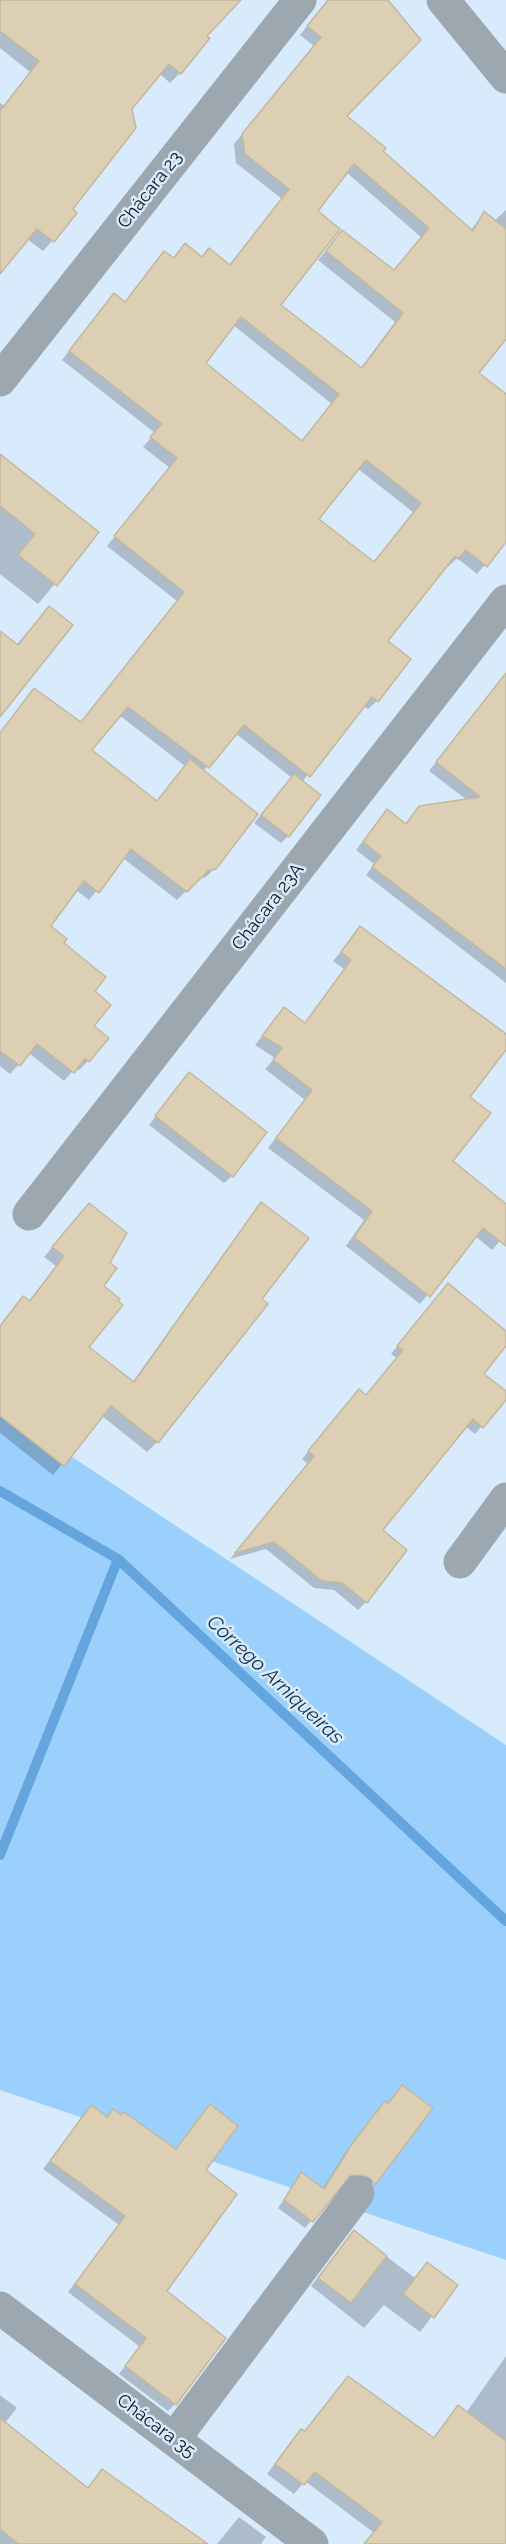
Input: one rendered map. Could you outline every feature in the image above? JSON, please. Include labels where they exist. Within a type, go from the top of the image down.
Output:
[{"type":"street","name":"Chácara 23","points":[[0,380],[300,0]]},
{"type":"street","points":[[443,0],[506,78]]},
{"type":"street","name":"Chácara 23A","points":[[29,1214],[506,601]]},
{"type":"street","points":[[460,1562],[506,1499]]},
{"type":"street","points":[[174,2439],[358,2193]]},
{"type":"street","name":"Chácara 35","points":[[0,2308],[312,2544]]},
{"type":"shaded area","points":[[0,1409],[506,1745],[506,2260],[0,2090]]},
{"type":"building","points":[[0,0],[241,0],[207,36],[210,38],[181,74],[169,64],[132,109],[136,128],[73,209],[77,213],[54,242],[37,229],[0,274],[0,111],[39,61],[0,31]]},
{"type":"building","points":[[328,0],[388,0],[421,40],[347,116],[386,148],[383,151],[473,231],[484,211],[506,229],[506,339],[479,373],[506,394],[506,542],[487,567],[466,550],[458,559],[455,556],[388,641],[411,659],[378,702],[372,697],[310,777],[244,725],[209,768],[128,707],[92,750],[157,801],[190,759],[258,814],[216,869],[208,871],[187,892],[131,849],[99,893],[84,881],[51,926],[67,939],[64,943],[106,977],[95,991],[111,1005],[94,1026],[109,1038],[89,1062],[85,1059],[74,1073],[37,1044],[20,1066],[0,1051],[0,733],[34,688],[81,722],[184,592],[114,536],[177,458],[150,437],[162,424],[69,351],[114,293],[125,302],[164,251],[174,258],[185,243],[202,257],[209,248],[230,265],[289,189],[245,154],[242,134],[321,37],[307,26]],"holes":[[[354,164],[429,228],[394,270],[342,230],[326,251],[403,313],[362,368],[281,305],[340,229],[318,211]],[[241,317],[339,394],[302,441],[206,363]],[[366,460],[421,503],[374,562],[319,519]]]},
{"type":"building","points":[[0,454],[99,532],[57,586],[18,555],[35,534],[0,506]]},
{"type":"building","points":[[49,606],[73,625],[0,717],[0,631],[18,645]]},
{"type":"building","points":[[506,673],[506,969],[372,867],[381,856],[363,842],[387,809],[406,824],[419,806],[480,797],[436,762]]},
{"type":"building","points":[[294,774],[321,795],[289,837],[261,815]]},
{"type":"building","points":[[360,926],[506,1034],[506,1050],[470,1097],[491,1113],[453,1161],[506,1204],[506,1246],[483,1228],[430,1297],[354,1237],[372,1211],[276,1138],[312,1090],[273,1060],[282,1048],[262,1036],[284,1007],[305,1023],[351,960],[341,952]]},
{"type":"building","points":[[189,1072],[267,1132],[233,1177],[155,1116]]},
{"type":"building","points":[[261,1202],[309,1238],[262,1299],[268,1304],[158,1443],[111,1406],[64,1466],[0,1416],[0,1326],[23,1296],[30,1301],[64,1256],[52,1247],[89,1203],[127,1233],[110,1263],[117,1268],[104,1286],[120,1299],[118,1301],[123,1305],[89,1347],[134,1382]]},
{"type":"building","points":[[448,1283],[506,1331],[506,1346],[484,1374],[506,1391],[506,1400],[483,1428],[473,1419],[383,1530],[407,1550],[367,1603],[342,1583],[322,1581],[274,1542],[235,1553],[314,1456],[308,1451],[359,1389],[366,1395],[403,1350],[397,1346]]},
{"type":"building","points":[[402,2085],[433,2108],[375,2185],[370,2178],[361,2175],[350,2176],[313,2222],[284,2200],[301,2172],[324,2189],[352,2144],[385,2101],[388,2104]]},
{"type":"building","points":[[210,2104],[238,2126],[206,2170],[237,2194],[167,2291],[226,2338],[176,2405],[125,2366],[146,2338],[75,2284],[125,2216],[50,2161],[91,2105],[107,2117],[113,2109],[121,2115],[124,2112],[176,2149]]},
{"type":"building","points":[[354,2230],[387,2256],[351,2303],[318,2278]]},
{"type":"building","points":[[427,2262],[458,2285],[434,2318],[403,2294]]},
{"type":"building","points":[[348,2376],[434,2438],[458,2405],[506,2441],[506,2544],[364,2544],[382,2522],[315,2472],[304,2485],[275,2464],[301,2429],[305,2431]]},
{"type":"building","points":[[0,2418],[88,2488],[102,2469],[208,2544],[18,2544],[0,2529]]},
{"type":"waterway","name":"Córrego Arniqueiras","points":[[0,1491],[118,1559],[506,1921]]},
{"type":"waterway","points":[[0,1855],[118,1559]]}]
